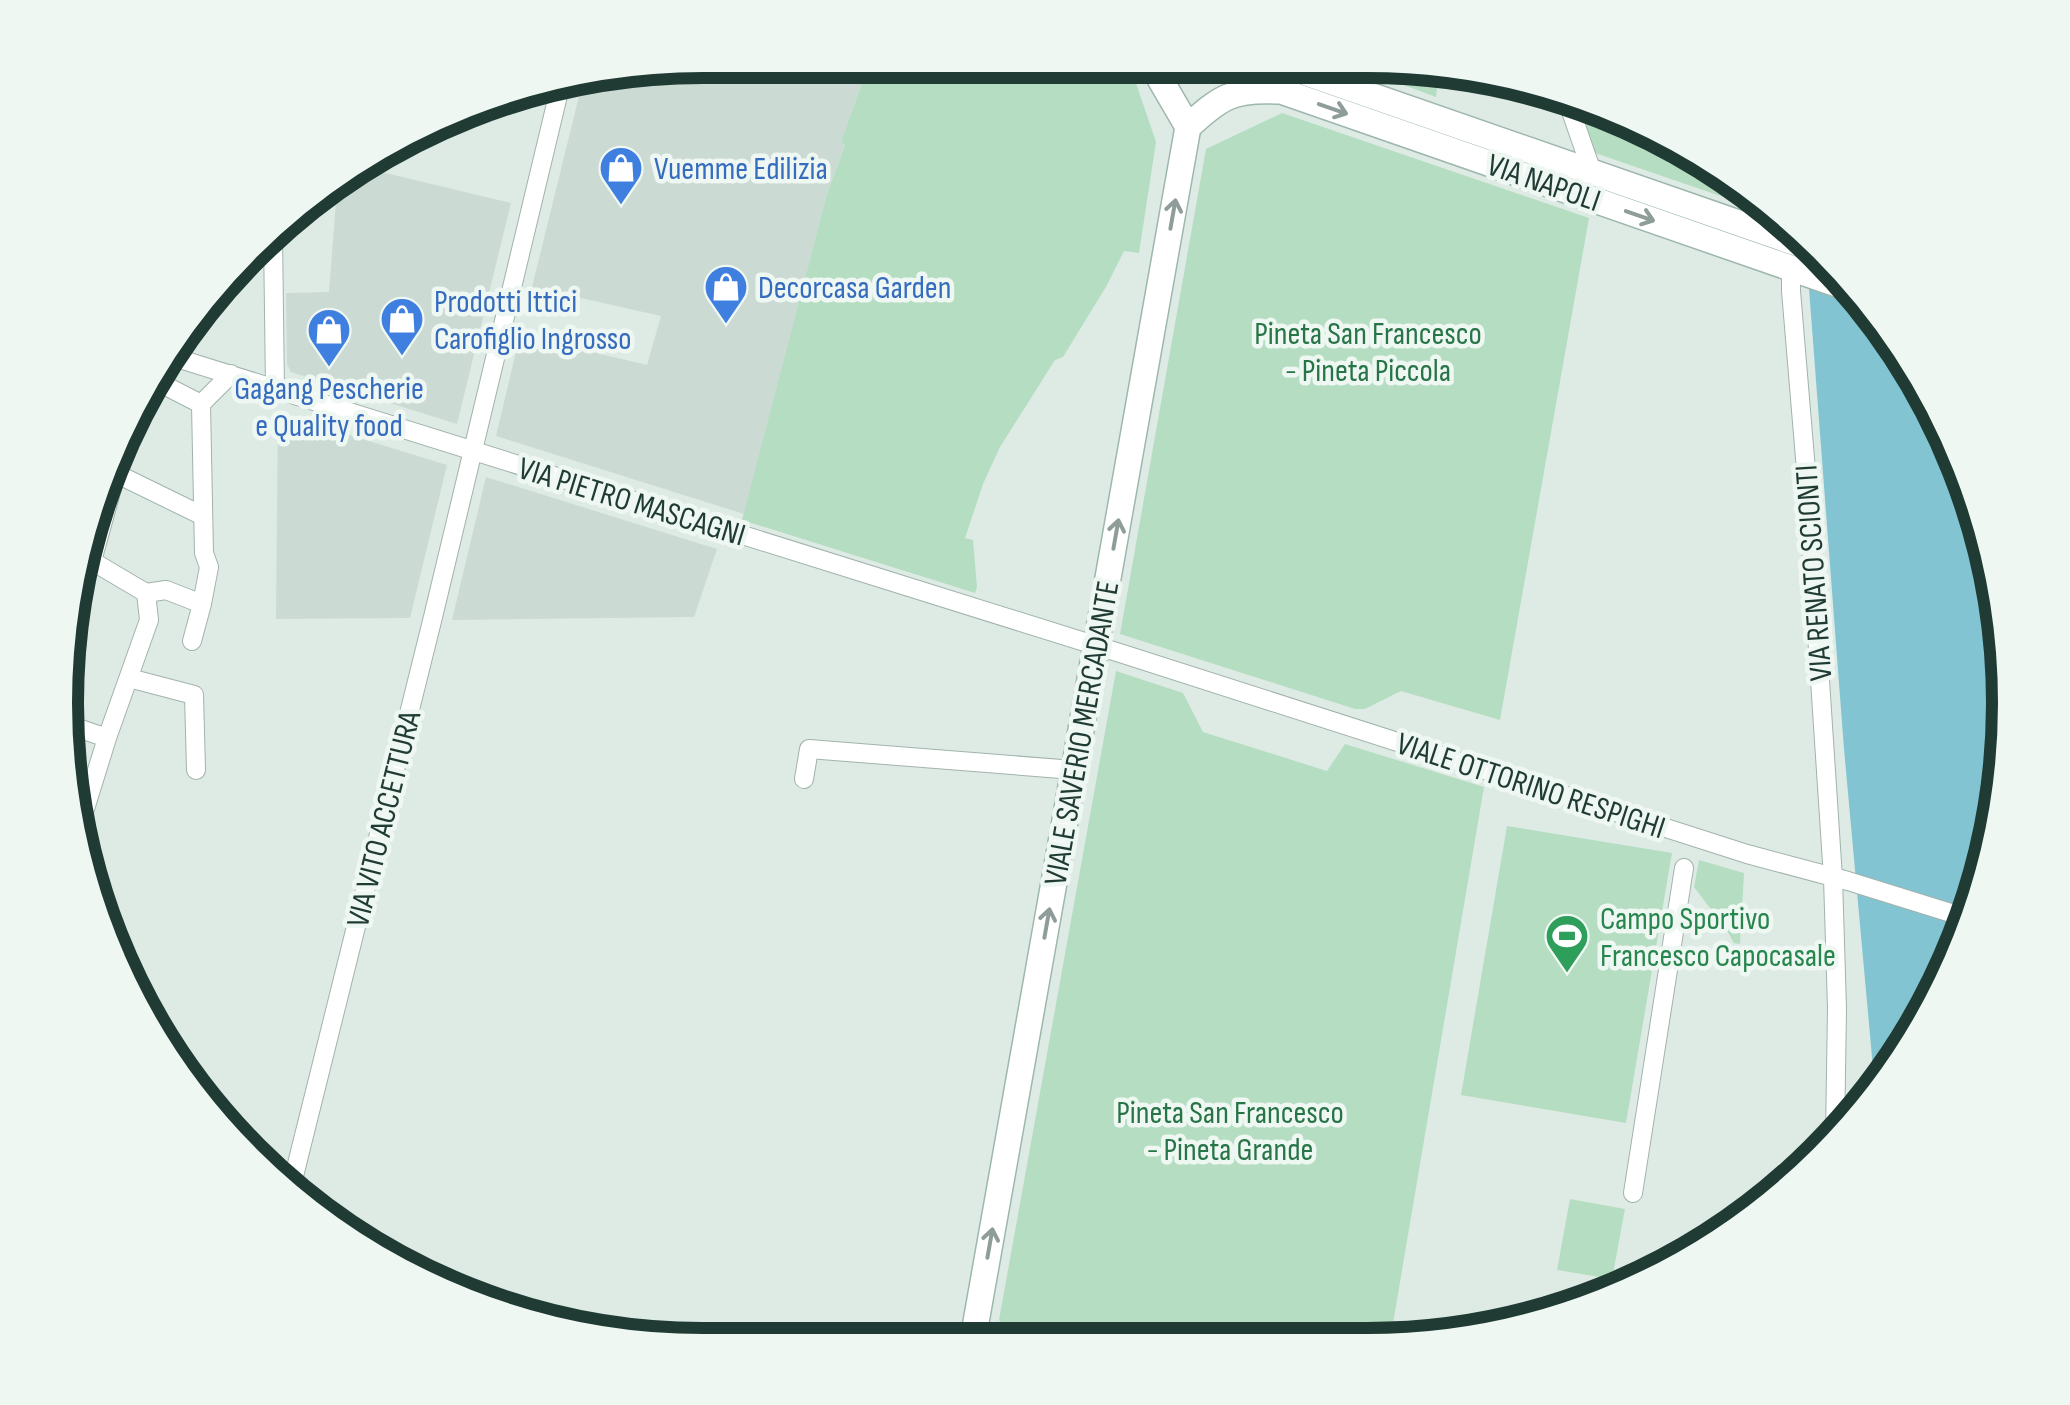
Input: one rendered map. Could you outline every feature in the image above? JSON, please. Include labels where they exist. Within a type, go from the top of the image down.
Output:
[{"type":"main road","points":[[1159,78],[1188,127],[1232,94],[1288,80]]},
{"type":"main road","name":"VIA NAPOLI","points":[[1288,80],[1773,228]]},
{"type":"main road","name":"VIA NAPOLI","points":[[1288,80],[1828,281]]},
{"type":"main road","name":"VIALE SAVERIO MERCADANTE","points":[[975,1328],[1188,127]]},
{"type":"street","name":"VIA VITO ACCETTURA","points":[[294,1175],[558,95]]},
{"type":"street","points":[[1571,112],[1592,172]]},
{"type":"street","points":[[273,249],[275,389]]},
{"type":"street","name":"VIA RENATO SCIONTI","points":[[1791,268],[1839,879],[1835,1117]]},
{"type":"street","name":"VIA PIETRO MASCAGNI","points":[[180,359],[1096,646]]},
{"type":"street","points":[[192,641],[209,568],[204,552],[201,404],[231,374]]},
{"type":"street","points":[[164,385],[201,404]]},
{"type":"street","points":[[120,476],[203,516]]},
{"type":"street","points":[[94,564],[146,594],[166,590],[202,604]]},
{"type":"street","points":[[87,804],[150,620],[146,594]]},
{"type":"street","name":"VIALE OTTORINO RESPIGHI","points":[[1096,646],[1747,854],[1955,914]]},
{"type":"street","points":[[129,678],[194,695],[196,770]]},
{"type":"street","points":[[79,728],[107,738]]},
{"type":"street","points":[[804,779],[809,749],[1074,770]]},
{"type":"street","points":[[1633,1193],[1684,868]]},
{"type":"shaded area","points":[[864,78],[841,142],[845,144],[827,194],[744,514],[496,436],[520,335],[647,365],[661,316],[532,287],[581,90],[662,79]]},
{"type":"shaded area","points":[[375,170],[511,203],[457,424],[291,372],[287,364],[286,293],[329,292],[336,197]]},
{"type":"shaded area","points":[[278,413],[447,465],[410,618],[276,619]]},
{"type":"shaded area","points":[[486,477],[717,549],[694,617],[452,620]]},
{"type":"green space","points":[[864,78],[1134,78],[1156,142],[1139,253],[1124,251],[1063,357],[1055,360],[1000,447],[983,484],[965,538],[973,540],[975,593],[742,520],[827,194],[845,145],[841,142]]},
{"type":"green space","points":[[1386,78],[1438,82],[1436,97]]},
{"type":"green space","name":"Pineta San Francesco - Pineta Piccola","points":[[1282,113],[1589,218],[1500,720],[1401,691],[1365,709],[1355,709],[1120,634],[1206,149]]},
{"type":"green space","points":[[1579,115],[1680,161],[1744,204],[1592,152]]},
{"type":"green space","name":"Pineta San Francesco - Pineta Grande","points":[[1116,671],[1183,693],[1203,732],[1327,771],[1345,744],[1484,787],[1392,1327],[1025,1328],[1003,1325],[999,1320]]},
{"type":"green space","name":"Campo Sportivo Francesco Capocasale","points":[[1507,826],[1672,853],[1626,1123],[1461,1095]]},
{"type":"green space","points":[[1699,860],[1744,873],[1740,944],[1734,943],[1694,887]]},
{"type":"green space","points":[[1570,1199],[1625,1209],[1612,1278],[1557,1270]]},
{"type":"water","points":[[1807,259],[1837,290],[1887,355],[1945,463],[1971,541],[1991,662],[1987,784],[1971,864],[1928,979],[1873,1069]]},
{"type":"place","name":"Vuemme Edilizia","points":[[621,206]]},
{"type":"place","name":"Decorcasa Garden","points":[[726,325]]},
{"type":"place","name":"Prodotti Ittici Carofiglio Ingrosso","points":[[402,357]]},
{"type":"place","name":"Gagang Pescherie e Quality food","points":[[329,368]]},
{"type":"place","name":"Campo Sportivo Francesco Capocasale","points":[[1567,974]]}]
